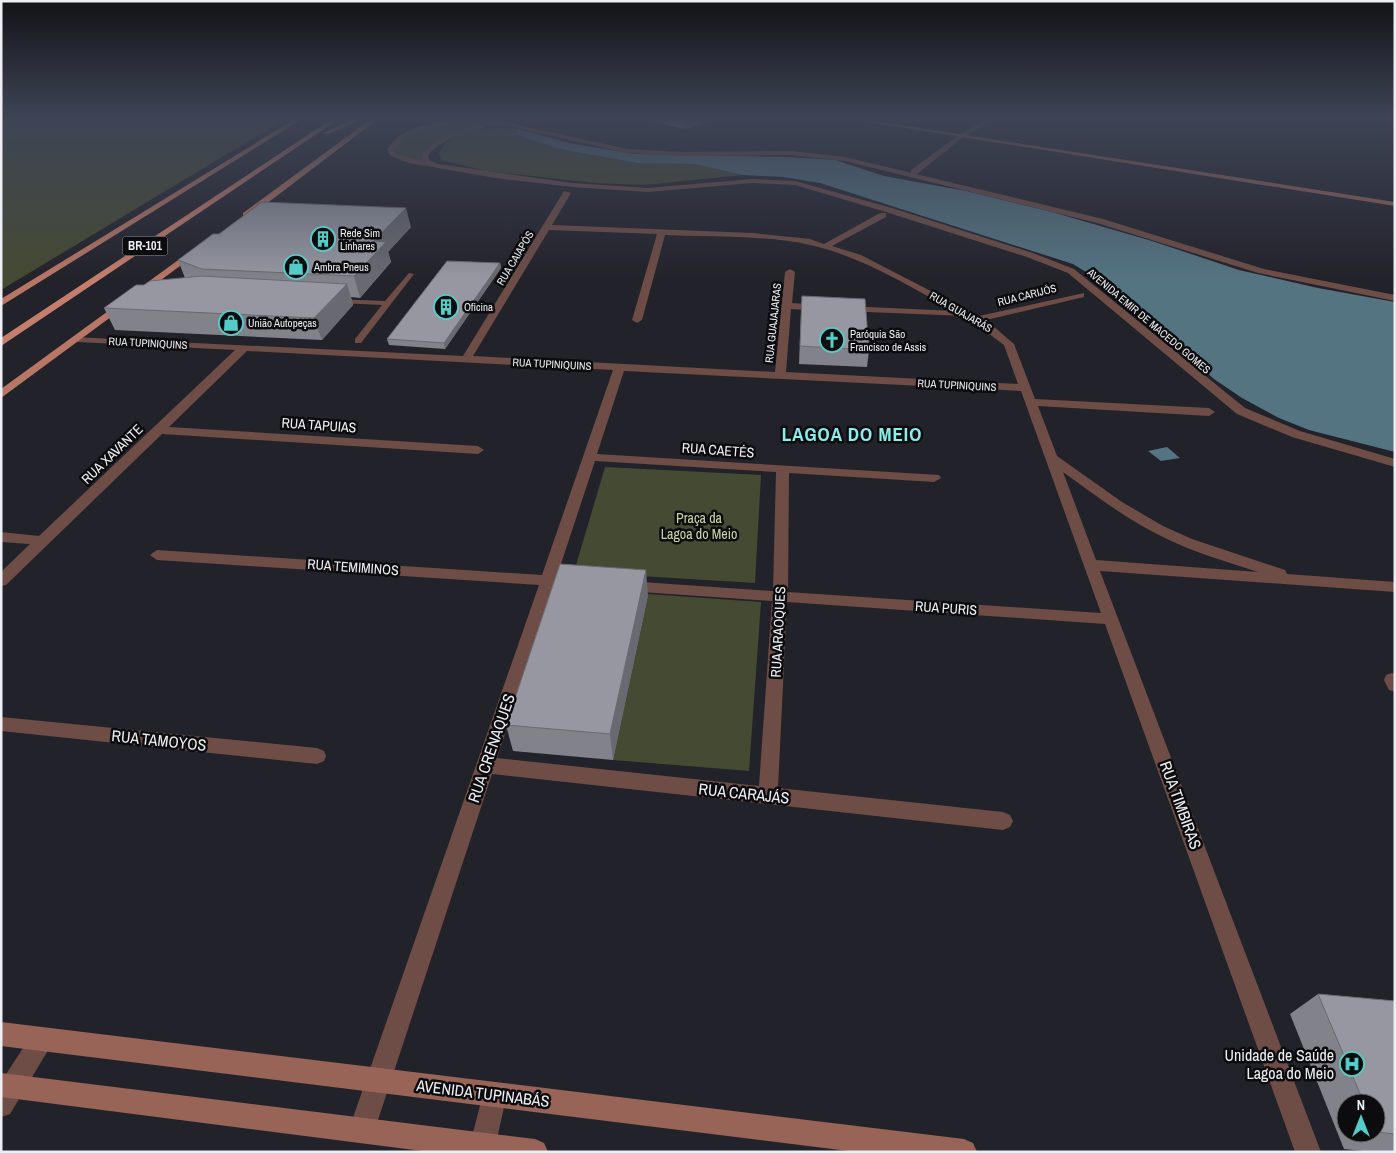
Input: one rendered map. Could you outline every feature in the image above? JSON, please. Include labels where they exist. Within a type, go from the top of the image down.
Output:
[{"type":"highway","name":"BR-101","points":[[1,343],[253,173]]},
{"type":"main road","points":[[1,303],[212,173]]},
{"type":"main road","points":[[242,218],[303,173]]},
{"type":"main road","points":[[1196,173],[1395,204]]},
{"type":"main road","points":[[1,395],[129,302],[167,278],[202,247]]},
{"type":"main road","name":"AVENIDA TUPINABÁS","points":[[1,1034],[964,1152]]},
{"type":"main road","points":[[5,1092],[362,1130],[482,1148],[535,1152]]},
{"type":"street","name":"AVENIDA EMIR DE MACEDO GOMES","points":[[476,173],[536,182],[628,189],[667,190],[774,181],[815,188],[889,210],[1030,255],[1071,271],[1241,411],[1296,434],[1395,463]]},
{"type":"street","name":"AVENIDA EMIR DE MACEDO GOMES","points":[[903,173],[1065,211],[1132,230],[1243,267],[1346,290],[1395,298]]},
{"type":"street","name":"RUA CAIAPÓS","points":[[466,359],[567,193]]},
{"type":"street","points":[[826,246],[883,214]]},
{"type":"street","name":"RUA GUAJARÁS","points":[[546,227],[753,236],[826,246],[858,257],[978,319],[1009,344],[1054,459]]},
{"type":"street","points":[[637,320],[662,232]]},
{"type":"street","name":"RUA GUAJAJARAS","points":[[780,376],[790,272]]},
{"type":"street","name":"RUA CARIJÓS","points":[[978,319],[1081,295]]},
{"type":"street","points":[[787,306],[967,314]]},
{"type":"street","name":"RUA TUPINIQUINS","points":[[78,339],[1026,388]]},
{"type":"street","name":"RUA XAVANTE","points":[[1,581],[244,348]]},
{"type":"street","name":"RUA CRENAQUES","points":[[362,1130],[620,367]]},
{"type":"street","points":[[1031,402],[1209,412]]},
{"type":"street","name":"RUA TAPUIAS","points":[[158,430],[478,450]]},
{"type":"street","name":"RUA CAETÉS","points":[[590,457],[934,478]]},
{"type":"street","points":[[1054,459],[1118,506],[1160,530],[1213,552],[1302,581]]},
{"type":"street","name":"RUA TIMBIRAS","points":[[1054,459],[1308,1152]]},
{"type":"street","name":"RUA ARAOQUES","points":[[768,796],[780,596],[783,469]]},
{"type":"street","points":[[1,537],[43,541]]},
{"type":"street","name":"RUA TEMIMINOS","points":[[158,555],[587,583]]},
{"type":"street","points":[[1092,565],[1395,587]]},
{"type":"street","name":"RUA PURIS","points":[[616,585],[1112,619]]},
{"type":"street","name":"RUA TAMOYOS","points":[[1,724],[317,756]]},
{"type":"street","name":"RUA CARAJÁS","points":[[485,765],[1003,821]]},
{"type":"street","points":[[5,1092],[42,1039]]},
{"type":"street","points":[[482,1148],[495,1094]]},
{"type":"lane","points":[[358,341],[411,274]]},
{"type":"lane","points":[[129,302],[147,300]]},
{"type":"lane","points":[[328,300],[387,303]]},
{"type":"green space","points":[[1,173],[196,173],[1,290]]},
{"type":"green space","points":[[503,173],[733,173],[743,175],[644,185],[596,183]]},
{"type":"green space","name":"Praça da Lagoa do Meio","points":[[605,467],[761,475],[755,583],[574,572]]},
{"type":"green space","points":[[648,594],[761,602],[749,771],[613,760]]},
{"type":"water","points":[[733,173],[874,173],[966,191],[1052,212],[1152,241],[1239,270],[1318,288],[1395,302],[1395,452],[1309,430],[1279,418],[1242,398],[1214,379],[1112,288],[1073,264],[820,183],[784,177]]},
{"type":"water","points":[[1167,447],[1180,458],[1161,461],[1148,451]]},
{"type":"building","points":[[262,202],[406,208],[374,241],[386,242],[354,276],[202,269],[178,260],[213,234],[219,234]]},
{"type":"building","name":"Oficina","points":[[447,261],[500,263],[444,343],[387,339]]},
{"type":"building","points":[[202,276],[347,284],[314,318],[104,308],[136,285],[144,285],[150,281]]},
{"type":"building","name":"Paróquia São Francisco de Assis","points":[[802,296],[865,299],[869,350],[800,346]]},
{"type":"building","points":[[560,564],[646,570],[610,734],[506,725]]},
{"type":"building","points":[[1318,994],[1395,1001],[1395,1134],[1386,1133],[1386,1093],[1360,1093]]},
{"type":"place","name":"Rede Sim Linhares","points":[[323,239]]},
{"type":"place","name":"Ambra Pneus","points":[[296,267]]},
{"type":"place","name":"Oficina","points":[[446,307]]},
{"type":"place","name":"União Autopeças","points":[[231,323]]},
{"type":"place","name":"Paróquia São Francisco de Assis","points":[[832,340]]},
{"type":"place","name":"Unidade de Saúde Lagoa do Meio","points":[[1352,1064]]},
{"type":"district","name":"LAGOA DO MEIO","points":[[852,434]]}]
